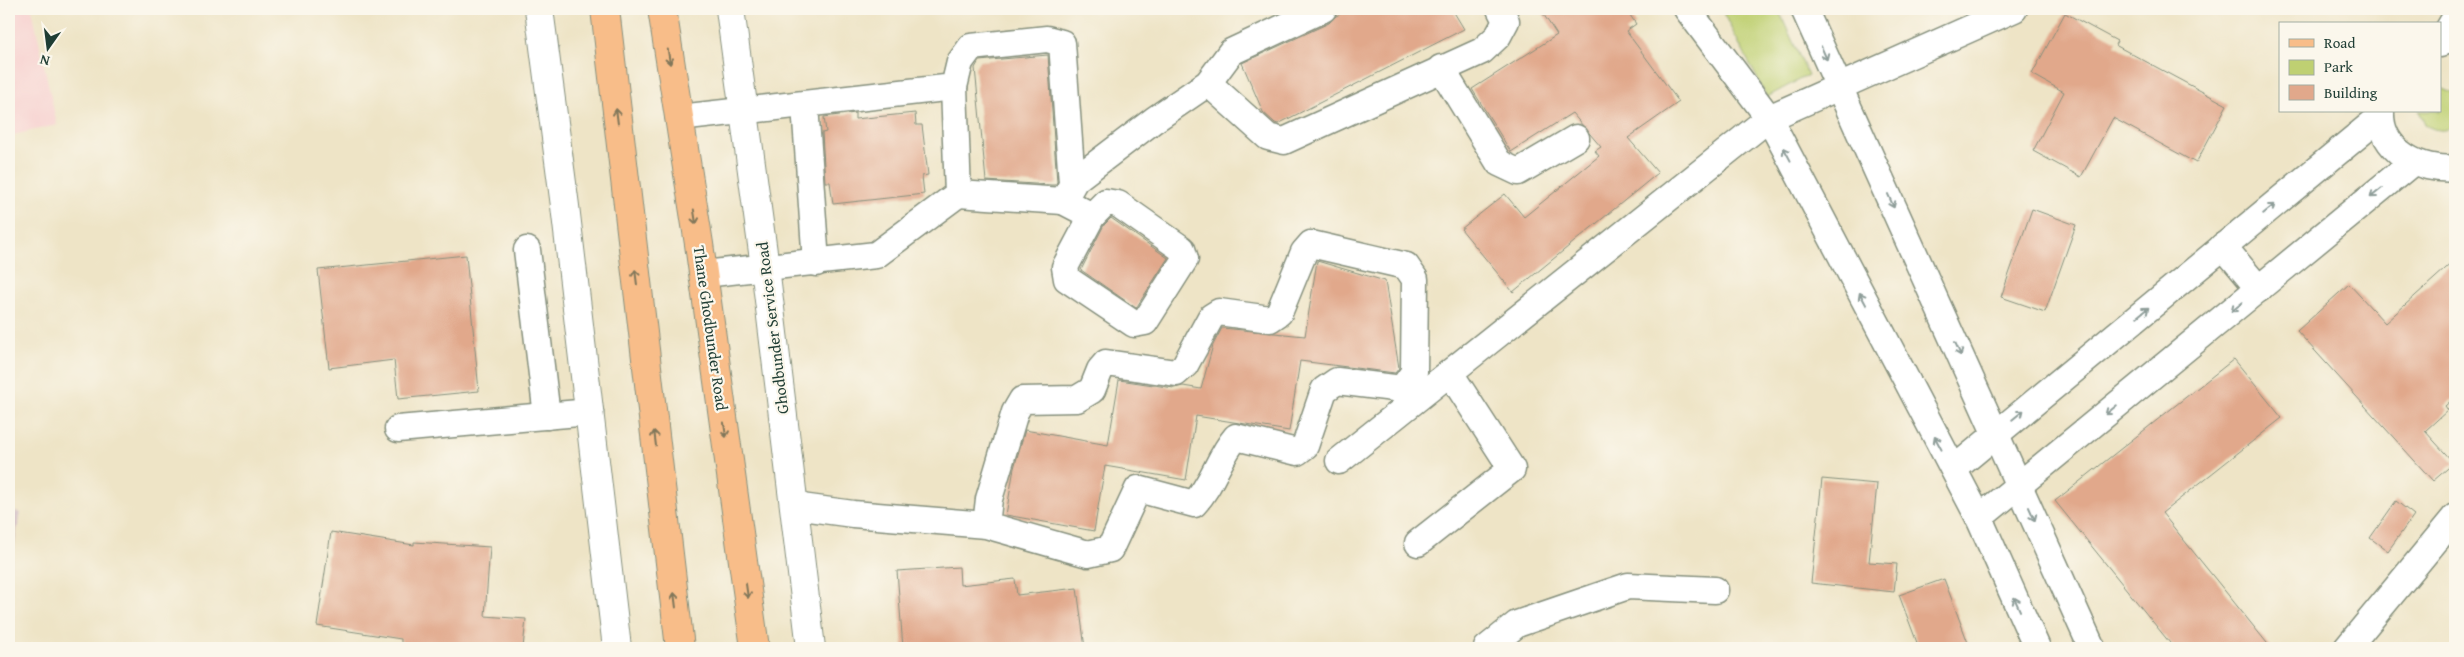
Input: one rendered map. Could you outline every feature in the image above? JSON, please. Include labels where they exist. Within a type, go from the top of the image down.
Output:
[{"type":"main road","points":[[605,9],[680,648]]},
{"type":"main road","name":"Thane Ghodbunder Road","points":[[662,9],[704,274],[755,648]]},
{"type":"street","points":[[539,9],[590,412],[617,648]]},
{"type":"street","name":"Ghodbunder Service Road","points":[[730,9],[765,267],[811,648]]},
{"type":"street","points":[[704,274],[876,255],[958,194],[1068,192],[1154,120],[1208,83],[1231,52],[1323,9]]},
{"type":"street","points":[[1208,83],[1268,137],[1284,141],[1482,51],[1498,36],[1506,21],[1500,9]]},
{"type":"street","points":[[1686,9],[1769,118],[1941,450],[1954,469],[1979,518],[2037,648]]},
{"type":"street","points":[[1804,9],[2092,648]]},
{"type":"street","points":[[1339,461],[1769,118],[2014,9]]},
{"type":"street","points":[[2442,41],[2455,18]]},
{"type":"street","points":[[958,194],[954,87],[960,62],[970,48],[1047,39],[1062,43],[1068,192],[1092,216]]},
{"type":"street","points":[[2442,49],[2455,51]]},
{"type":"street","points":[[1441,68],[1499,163],[1518,172],[1576,138]]},
{"type":"street","points":[[679,118],[954,87]]},
{"type":"street","points":[[805,105],[816,263]]},
{"type":"street","points":[[1954,469],[2224,246],[2380,114],[2387,136],[2398,152],[2413,162],[2434,169],[2455,168]]},
{"type":"street","points":[[1979,518],[2413,162]]},
{"type":"street","points":[[1106,202],[1118,204],[1182,249],[1186,259],[1145,322],[1134,324],[1067,279],[1065,267],[1092,216],[1106,202]]},
{"type":"street","points":[[794,506],[853,514],[986,525],[1088,554],[1110,549],[1138,489],[1194,504],[1206,491],[1226,449],[1236,437],[1296,452],[1305,446],[1324,390],[1337,381],[1402,389],[1414,372],[1415,279],[1406,266],[1311,244],[1304,252],[1279,313],[1270,319],[1220,312],[1211,317],[1185,365],[1176,373],[1106,363],[1100,370],[1092,390],[1077,399],[1022,400],[1015,412],[989,499],[986,525]]},
{"type":"street","points":[[2224,246],[2259,289]]},
{"type":"street","points":[[527,250],[547,416]]},
{"type":"street","points":[[1418,543],[1512,469],[1450,373]]},
{"type":"street","points":[[398,429],[590,412]]},
{"type":"street","points":[[2348,648],[2455,517]]},
{"type":"street","points":[[1487,648],[1517,624],[1628,586],[1715,590]]},
{"type":"shaded area","points":[[9,9],[32,9],[57,125],[9,136]]},
{"type":"shaded area","points":[[9,510],[20,513],[9,579]]},
{"type":"green space","points":[[1721,9],[1778,9],[1808,75],[1767,97]]},
{"type":"green space","points":[[2442,89],[2455,94],[2455,124],[2444,130],[2433,129],[2425,125],[2419,112],[2442,112]]},
{"type":"building","points":[[1351,9],[1452,9],[1464,29],[1278,124],[1275,123],[1263,112],[1242,63],[1329,23],[1336,16]]},
{"type":"building","points":[[1540,9],[1626,9],[1636,24],[1626,31],[1679,102],[1628,138],[1658,173],[1513,292],[1461,229],[1505,194],[1524,217],[1599,156],[1595,151],[1601,147],[1572,113],[1511,152],[1472,89],[1557,35]]},
{"type":"building","points":[[2065,13],[2117,41],[2115,45],[2227,105],[2196,163],[2113,118],[2081,177],[2033,151],[2064,92],[2032,74]]},
{"type":"building","points":[[1048,55],[1057,182],[1055,185],[1051,185],[986,181],[975,68],[979,61]]},
{"type":"building","points":[[855,113],[855,119],[915,113],[916,125],[922,125],[928,175],[922,176],[924,194],[833,204],[830,182],[825,182],[822,133],[826,132],[824,117]]},
{"type":"building","points":[[2032,209],[2076,225],[2045,312],[2001,297]]},
{"type":"building","points":[[1111,218],[1168,258],[1136,308],[1081,270],[1104,225]]},
{"type":"building","points":[[466,255],[479,391],[398,399],[394,360],[329,368],[318,270]]},
{"type":"building","points":[[2455,260],[2455,397],[2445,406],[2448,410],[2425,431],[2454,463],[2433,481],[2297,331],[2349,284],[2385,323]]},
{"type":"building","points":[[1317,261],[1385,281],[1399,368],[1395,373],[1300,361],[1289,431],[1196,416],[1186,480],[1105,466],[1094,531],[1006,515],[1014,468],[1025,430],[1108,445],[1119,380],[1174,388],[1183,386],[1201,389],[1213,345],[1222,328],[1305,336]]},
{"type":"building","points":[[2234,359],[2282,418],[2162,513],[2271,648],[2174,648],[2055,501]]},
{"type":"building","points":[[1822,479],[1877,484],[1869,562],[1897,564],[1894,592],[1811,583]]},
{"type":"building","points":[[2396,501],[2414,515],[2388,551],[2370,538]]},
{"type":"building","points":[[331,532],[414,545],[414,542],[490,547],[485,616],[526,619],[523,648],[401,648],[401,639],[317,626]]},
{"type":"building","points":[[959,567],[960,585],[1015,579],[1017,595],[1077,588],[1085,648],[903,648],[897,571]]},
{"type":"building","points":[[1944,579],[1970,648],[1919,648],[1899,595]]}]
